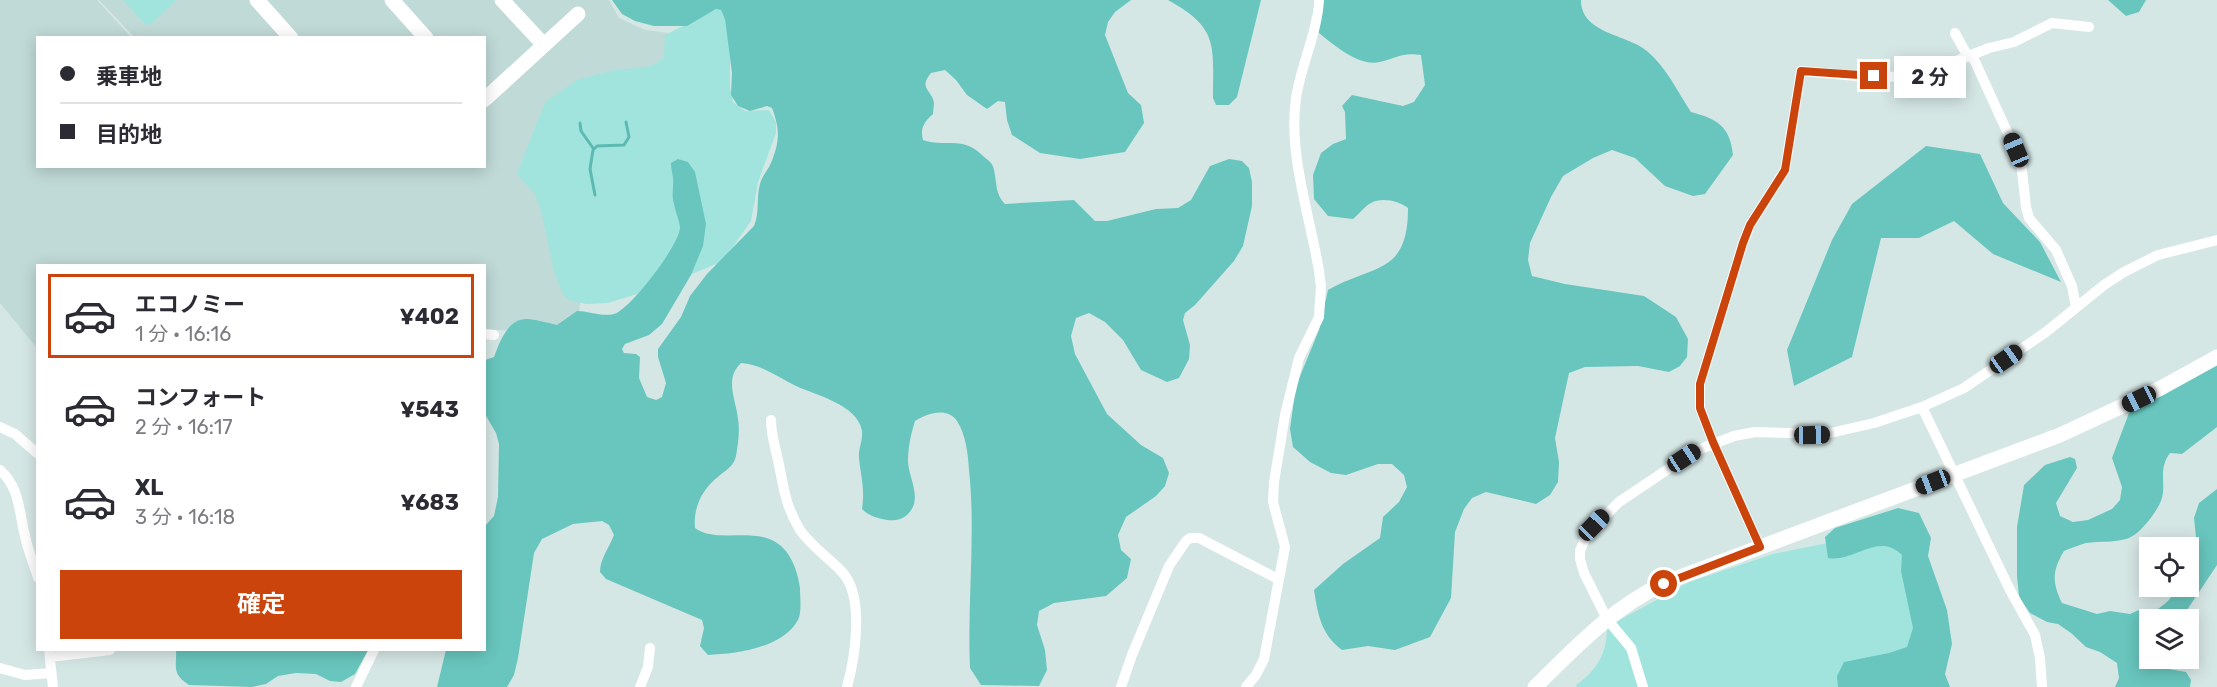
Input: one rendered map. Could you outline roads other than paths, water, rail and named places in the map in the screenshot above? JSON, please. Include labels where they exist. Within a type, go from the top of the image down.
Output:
[{"type":"street","points":[[257,0],[289,36]]},
{"type":"street","points":[[392,0],[424,36]]},
{"type":"street","points":[[502,0],[544,45]]},
{"type":"street","points":[[1246,687],[1256,675],[1264,659],[1285,547],[1273,502],[1285,415],[1299,358],[1319,317],[1319,271],[1294,133],[1296,97],[1317,20],[1319,0]]},
{"type":"street","points":[[486,98],[578,14]]},
{"type":"street","points":[[1760,547],[1701,414],[1700,384],[1750,225],[1785,170],[1801,71],[1906,77],[1923,74],[1989,48],[2014,42],[2052,22],[2089,27]]},
{"type":"street","points":[[1955,33],[1970,56],[2021,162],[2025,207],[2029,218],[2056,250],[2072,286],[2076,308]]},
{"type":"street","points":[[1643,687],[1631,648],[1607,619],[1584,573],[1580,559],[1580,551],[1587,534],[1619,502],[1695,451],[1713,442],[1755,432],[1826,434],[1874,423],[1922,407],[1964,388],[2046,332],[2124,272],[2158,255],[2217,240]]},
{"type":"street","points":[[1535,687],[1607,619],[1644,594],[1664,584],[2092,421],[2159,389],[2217,357]]},
{"type":"street","points":[[1922,407],[2010,590],[2035,635],[2040,658],[2042,687]]},
{"type":"street","points":[[771,420],[773,444],[783,491],[795,520],[807,538],[843,573],[854,593],[854,661],[847,687]]},
{"type":"street","points":[[0,427],[15,434],[36,452]]},
{"type":"street","points":[[0,470],[8,478],[16,493],[27,548],[36,573]]},
{"type":"street","points":[[1121,687],[1169,566],[1183,544],[1190,538],[1199,538],[1278,579]]},
{"type":"street","points":[[640,687],[648,667],[650,648]]},
{"type":"street","points":[[53,687],[49,653],[90,651]]},
{"type":"street","points":[[356,687],[374,651]]},
{"type":"street","points":[[0,668],[25,675],[51,673]]},
{"type":"waterway","points":[[595,195],[590,169],[593,150],[597,146],[624,145],[629,137],[626,122]]},
{"type":"waterway","points":[[580,123],[581,131],[593,148]]}]
